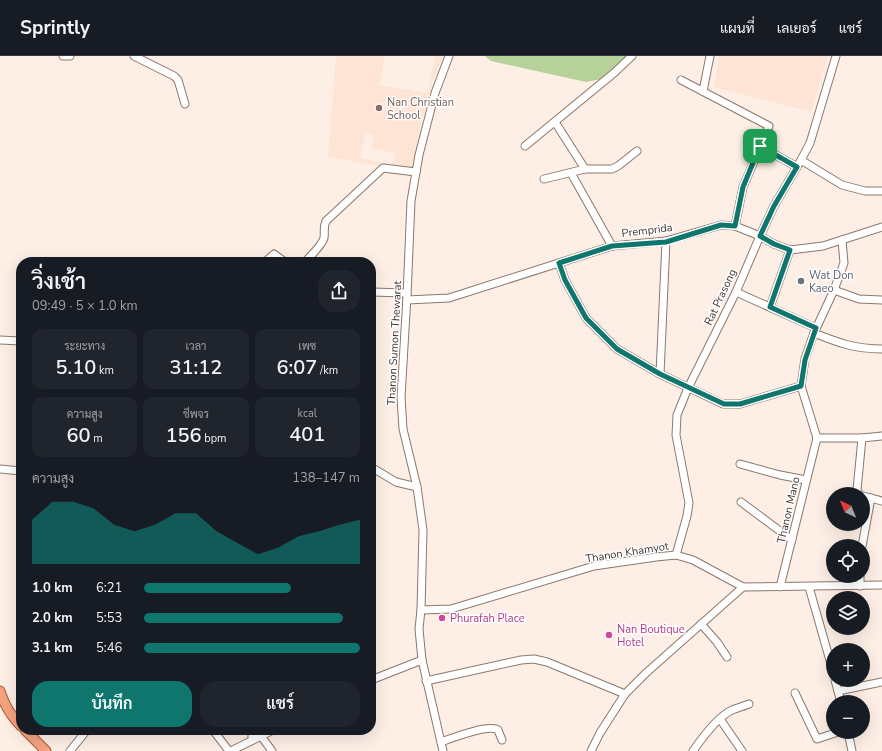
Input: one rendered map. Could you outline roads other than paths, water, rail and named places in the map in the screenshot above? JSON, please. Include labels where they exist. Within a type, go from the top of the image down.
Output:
[{"type":"main road","points":[[0,691],[6,706],[16,721]]},
{"type":"main road","points":[[30,735],[46,751]]},
{"type":"street","points":[[62,56],[70,56]]},
{"type":"street","points":[[134,56],[174,76],[178,80],[185,104]]},
{"type":"street","name":"Thanon Sumon Thewarat","points":[[443,751],[422,660],[419,629],[421,610],[423,530],[417,487],[403,429],[401,398],[411,201],[416,172],[435,93],[449,56]]},
{"type":"street","points":[[525,146],[632,56]]},
{"type":"street","points":[[703,91],[710,56]]},
{"type":"street","name":"Rat Prasong","points":[[676,556],[689,503],[676,435],[677,415],[688,388],[736,292],[774,206],[810,143],[836,56]]},
{"type":"street","points":[[681,80],[769,126],[743,187],[735,226]]},
{"type":"street","points":[[555,122],[585,169]]},
{"type":"street","points":[[760,146],[842,185],[866,191],[882,192]]},
{"type":"street","points":[[544,179],[585,169],[612,169],[637,151]]},
{"type":"street","points":[[309,257],[323,239],[324,225],[326,221],[383,168],[416,172]]},
{"type":"street","points":[[571,173],[612,246]]},
{"type":"street","name":"Premprida","points":[[376,293],[407,297],[449,298],[612,246],[666,242],[721,225],[735,226],[790,250],[823,246],[882,227]]},
{"type":"street","points":[[842,240],[844,263],[834,290],[815,330],[805,360],[801,386],[817,438],[862,438],[882,436]]},
{"type":"street","points":[[660,374],[666,242]]},
{"type":"street","points":[[770,307],[790,250]]},
{"type":"street","points":[[559,263],[565,280],[586,318],[617,349],[660,374],[724,404],[740,404],[801,386]]},
{"type":"street","points":[[834,290],[859,298],[882,300]]},
{"type":"street","points":[[736,292],[770,307],[846,345],[870,349],[882,349]]},
{"type":"street","points":[[0,340],[16,341]]},
{"type":"street","name":"Thanon Mano","points":[[780,587],[817,438]]},
{"type":"street","points":[[857,487],[862,438]]},
{"type":"street","points":[[740,464],[780,475],[806,480]]},
{"type":"street","points":[[0,469],[16,471]]},
{"type":"street","points":[[376,470],[396,482],[417,487]]},
{"type":"street","points":[[863,539],[871,498],[882,501]]},
{"type":"street","points":[[741,502],[792,540]]},
{"type":"street","name":"Thanon Khamyot","points":[[421,610],[451,609],[594,566],[656,556],[676,556],[693,560],[743,587],[882,585]]},
{"type":"street","points":[[591,751],[600,733],[625,694],[646,673],[743,587]]},
{"type":"street","points":[[809,587],[826,647]]},
{"type":"street","points":[[701,624],[717,642],[727,657]]},
{"type":"street","points":[[426,680],[520,660],[534,659],[547,662],[625,694]]},
{"type":"street","points":[[376,678],[422,660]]},
{"type":"street","points":[[838,691],[882,682]]},
{"type":"street","points":[[837,687],[839,695]]},
{"type":"street","points":[[795,693],[817,739],[826,736]]},
{"type":"street","points":[[693,751],[704,736],[720,719],[730,711],[749,704]]},
{"type":"street","points":[[720,719],[742,751]]},
{"type":"street","points":[[440,742],[483,729],[492,728],[498,730],[502,740]]},
{"type":"street","points":[[70,751],[83,735]]},
{"type":"street","points":[[217,735],[230,751],[261,736],[272,751]]},
{"type":"street","points":[[252,735],[252,740]]},
{"type":"street","points":[[849,739],[852,751]]},
{"type":"place","name":"Nan Christian School","points":[[379,108]]},
{"type":"place","name":"Wat Don Kaeo","points":[[801,281]]},
{"type":"place","name":"Phurafah Place","points":[[442,618]]},
{"type":"place","name":"Nan Boutique Hotel","points":[[609,635]]}]
